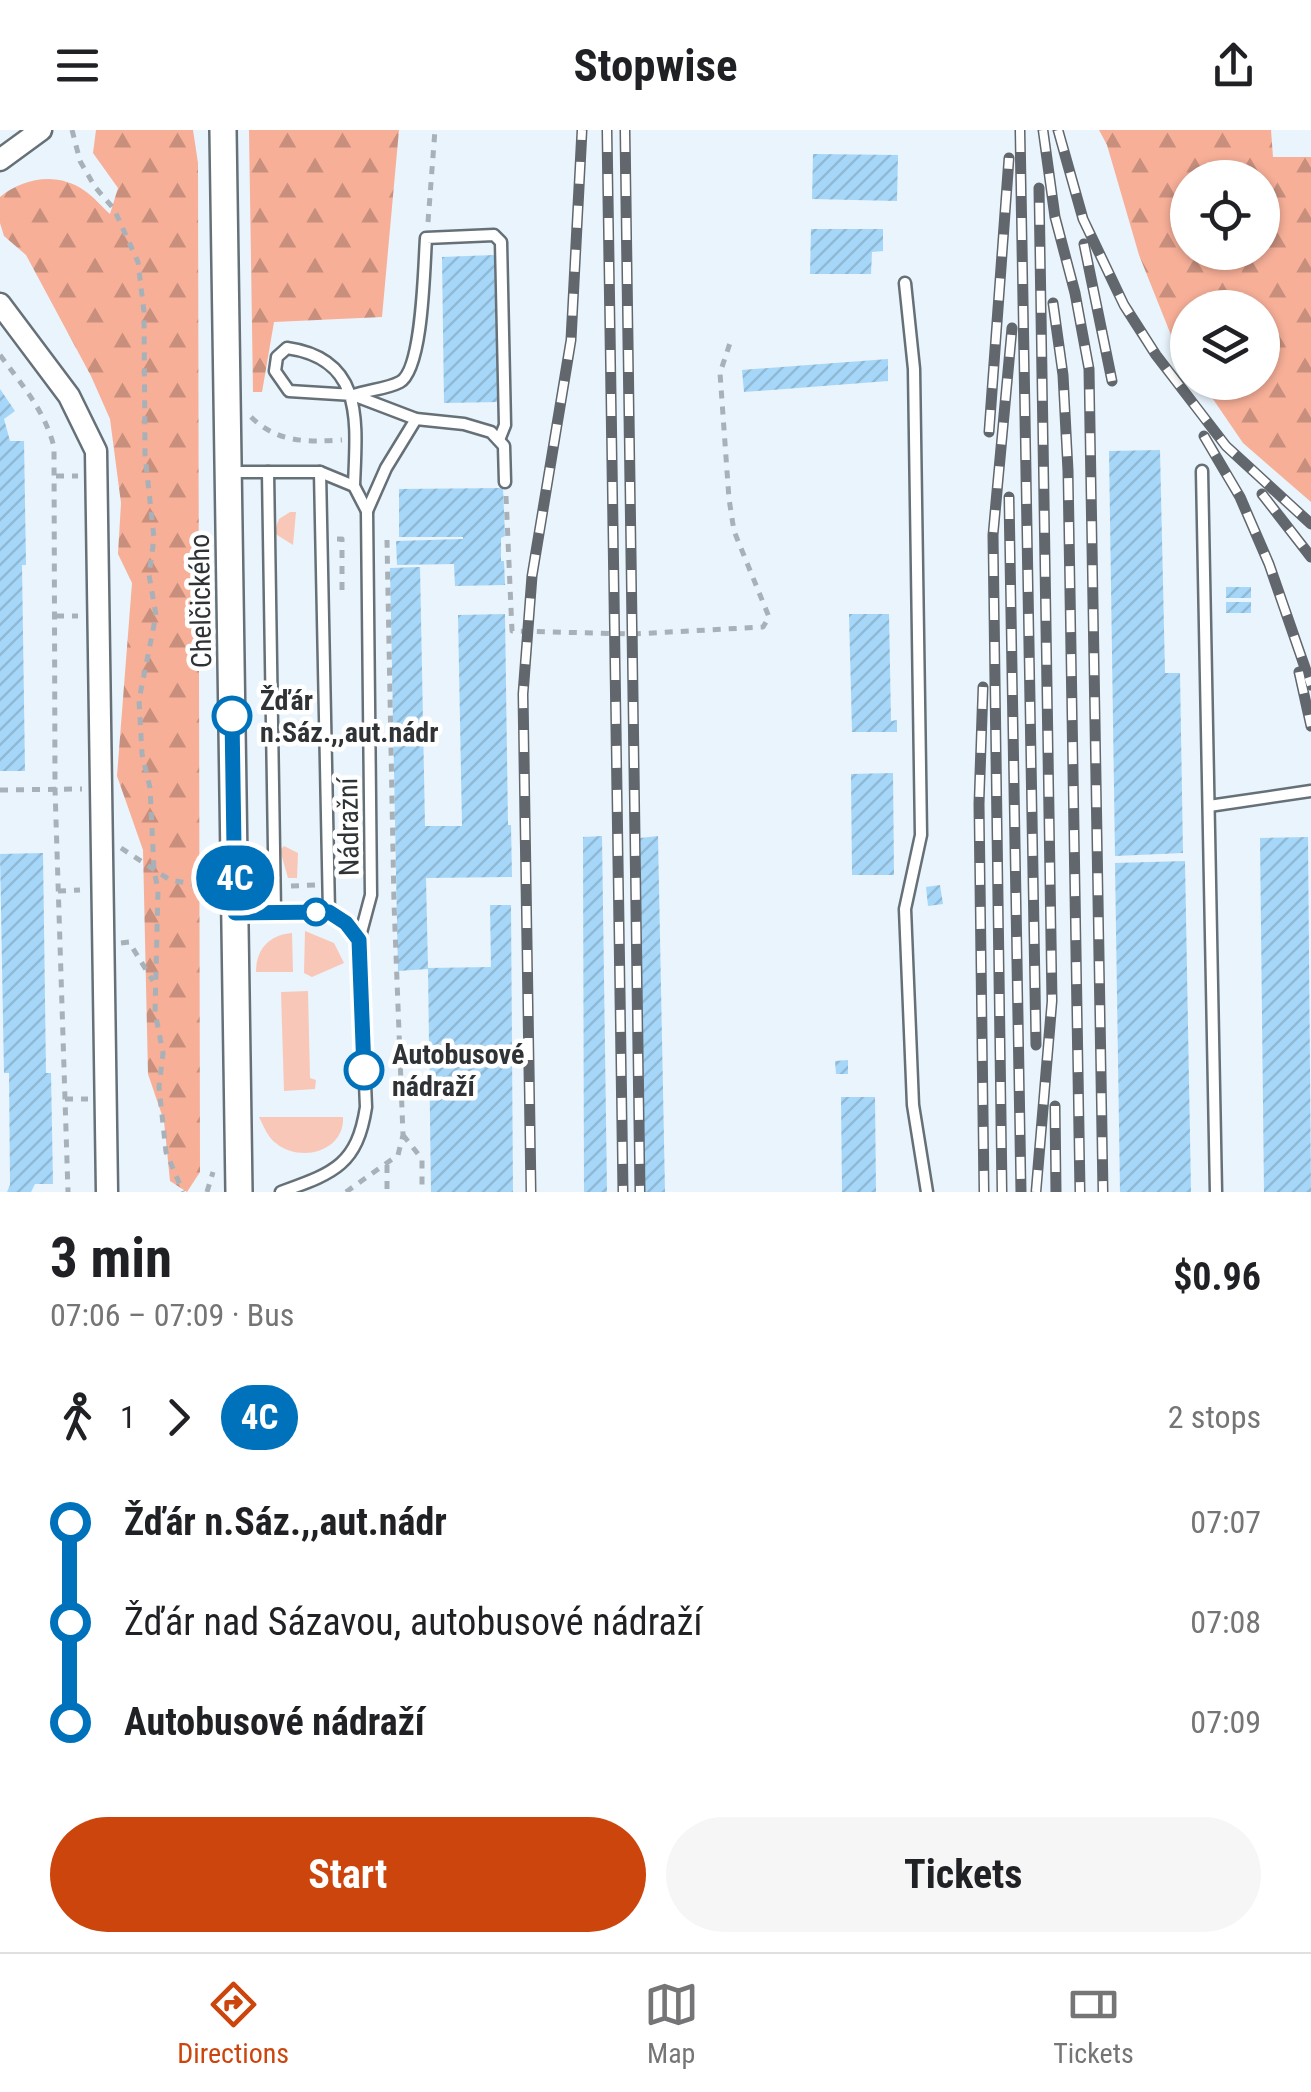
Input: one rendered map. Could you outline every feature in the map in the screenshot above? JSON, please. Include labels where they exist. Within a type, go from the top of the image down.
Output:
[{"type":"street","points":[[0,160],[42,130]]},
{"type":"street","name":"Chelčického","points":[[223,130],[240,1192]]},
{"type":"street","points":[[0,304],[70,396],[96,451],[106,1192]]},
{"type":"lane","points":[[499,440],[505,425],[501,242],[494,235],[426,238],[416,353],[410,374],[398,384],[353,395],[288,391],[274,371],[277,357],[286,348],[316,356],[326,362],[353,395],[416,419],[464,424],[492,432],[506,456],[505,482]]},
{"type":"lane","points":[[905,283],[914,369],[921,835],[905,909],[912,1105],[927,1192]]},
{"type":"lane","points":[[228,472],[320,472],[354,486],[353,395]]},
{"type":"lane","points":[[367,511],[386,468],[416,419]]},
{"type":"lane","points":[[1202,470],[1216,1192]]},
{"type":"lane","points":[[268,472],[275,912]]},
{"type":"lane","points":[[320,472],[329,912]]},
{"type":"lane","name":"Nádražní","points":[[281,1192],[336,1168],[352,1153],[366,1107],[359,940],[371,894],[367,511],[354,486]]},
{"type":"lane","points":[[1209,806],[1311,791]]},
{"type":"lane","points":[[235,913],[329,912],[346,923],[359,940]]},
{"type":"path","points":[[72,130],[80,161],[114,210],[138,262],[144,312],[145,455],[154,538],[148,575],[156,615],[139,700],[158,890],[155,984],[162,1053],[159,1087],[166,1152],[183,1192]]},
{"type":"path","points":[[426,238],[435,130]]},
{"type":"path","points":[[505,482],[512,630],[632,634],[763,627],[769,617],[734,531],[729,500],[720,373],[730,343]]},
{"type":"path","points":[[0,355],[39,409],[54,447],[55,790],[68,1192]]},
{"type":"path","points":[[245,411],[272,433],[304,442]]},
{"type":"path","points":[[0,790],[102,788]]},
{"type":"path","points":[[102,836],[170,880],[216,888]]},
{"type":"path","points":[[346,1192],[398,1155],[403,1135],[394,903]]},
{"type":"path","points":[[104,943],[130,942],[155,984]]},
{"type":"path","points":[[401,1086],[429,1086]]},
{"type":"path","points":[[403,1135],[422,1159],[422,1192]]},
{"type":"path","points":[[387,1165],[387,1192]]},
{"type":"shaded area","points":[[296,512],[293,545],[274,533],[279,519]]},
{"type":"shaded area","points":[[284,846],[298,853],[297,878],[288,878],[280,850]]},
{"type":"shaded area","points":[[305,931],[334,943],[344,963],[312,977],[304,973]]},
{"type":"shaded area","points":[[292,933],[293,972],[256,972],[258,956],[265,945]]},
{"type":"shaded area","points":[[308,991],[310,1078],[316,1080],[315,1089],[284,1091],[281,992]]},
{"type":"shaded area","points":[[259,1117],[343,1117],[342,1129],[329,1145],[298,1153],[277,1144]]},
{"type":"green space","points":[[96,130],[193,130],[198,163],[200,1172],[187,1192],[170,1181],[164,1121],[148,1074],[143,850],[117,776],[132,583],[118,554],[121,503],[110,419],[26,255],[4,236],[0,223],[0,197],[20,185],[42,179],[75,185],[110,214],[118,188],[93,153]]},
{"type":"green space","points":[[249,130],[399,130],[382,317],[274,322],[262,392],[253,392]]},
{"type":"green space","points":[[1099,130],[1271,130],[1273,157],[1311,157],[1311,502],[1243,443],[1214,400],[1280,400],[1280,290],[1170,290],[1170,332],[1139,255],[1107,145]]},
{"type":"building","points":[[813,154],[898,155],[897,201],[812,199]]},
{"type":"building","points":[[811,229],[883,229],[883,251],[872,252],[871,274],[810,274]]},
{"type":"building","points":[[494,255],[498,402],[444,403],[442,257]]},
{"type":"building","points":[[888,359],[888,381],[744,392],[742,370]]},
{"type":"building","points":[[0,389],[15,411],[4,419],[10,441],[24,441],[25,771],[0,771]]},
{"type":"building","points":[[1160,450],[1165,673],[1180,673],[1183,853],[1115,856],[1109,451]]},
{"type":"building","points":[[503,488],[505,536],[501,538],[501,561],[505,585],[455,586],[454,564],[397,565],[396,541],[463,539],[399,537],[399,489]]},
{"type":"building","points":[[420,567],[425,826],[462,826],[458,615],[505,614],[512,877],[426,878],[428,968],[491,967],[490,905],[511,905],[513,1192],[431,1192],[428,969],[398,971],[390,568]]},
{"type":"building","points":[[1226,587],[1251,587],[1251,598],[1226,598]]},
{"type":"building","points":[[1226,602],[1251,602],[1251,613],[1226,613]]},
{"type":"building","points":[[849,614],[889,614],[891,721],[897,720],[897,732],[852,732]]},
{"type":"building","points":[[893,773],[894,875],[852,875],[851,774]]},
{"type":"building","points":[[602,836],[607,1192],[584,1192],[583,837]]},
{"type":"building","points":[[658,836],[665,1192],[645,1192],[640,838]]},
{"type":"building","points":[[1308,837],[1311,1192],[1264,1192],[1260,838]]},
{"type":"building","points":[[43,853],[46,1073],[51,1073],[53,1184],[35,1184],[31,1192],[7,1192],[9,1073],[4,1073],[0,854]]},
{"type":"building","points":[[1185,861],[1191,1192],[1120,1192],[1115,863]]},
{"type":"building","points":[[940,885],[943,904],[928,906],[926,887]]},
{"type":"building","points":[[848,1060],[848,1074],[836,1074],[835,1061]]},
{"type":"building","points":[[841,1097],[875,1097],[876,1192],[842,1192]]},
{"type":"railway","points":[[531,1192],[523,694],[532,576],[571,340],[582,130]]},
{"type":"railway","points":[[607,130],[623,1192]]},
{"type":"railway","points":[[625,130],[640,1192]]},
{"type":"railway","points":[[1020,130],[1036,1045]]},
{"type":"railway","points":[[1043,130],[1055,217],[1089,369],[1103,1192]]},
{"type":"railway","points":[[1058,130],[1083,219],[1124,305],[1156,355],[1226,446],[1311,524]]},
{"type":"railway","points":[[989,432],[1009,158]]},
{"type":"railway","points":[[1036,1192],[1052,1001],[1039,188]]},
{"type":"railway","points":[[1084,244],[1112,381]]},
{"type":"railway","points":[[1053,303],[1063,375],[1068,471],[1080,1192]]},
{"type":"railway","points":[[1002,1192],[993,535],[1012,328]]},
{"type":"railway","points":[[1204,436],[1240,497],[1269,564],[1311,685]]},
{"type":"railway","points":[[1262,494],[1311,557]]},
{"type":"railway","points":[[1009,497],[1021,1192]]},
{"type":"railway","points":[[1299,672],[1311,726]]},
{"type":"railway","points":[[983,687],[979,804],[984,1192]]},
{"type":"railway","points":[[1055,1106],[1056,1192]]},
{"type":"bus line","name":"4C","points":[[232,716],[235,913],[329,912],[346,923],[359,940],[364,1070]]},
{"type":"place","name":"Žďár n.Sáz.,,aut.nádr","points":[[232,716]]},
{"type":"place","name":"Autobusové nádraží","points":[[364,1070]]}]
